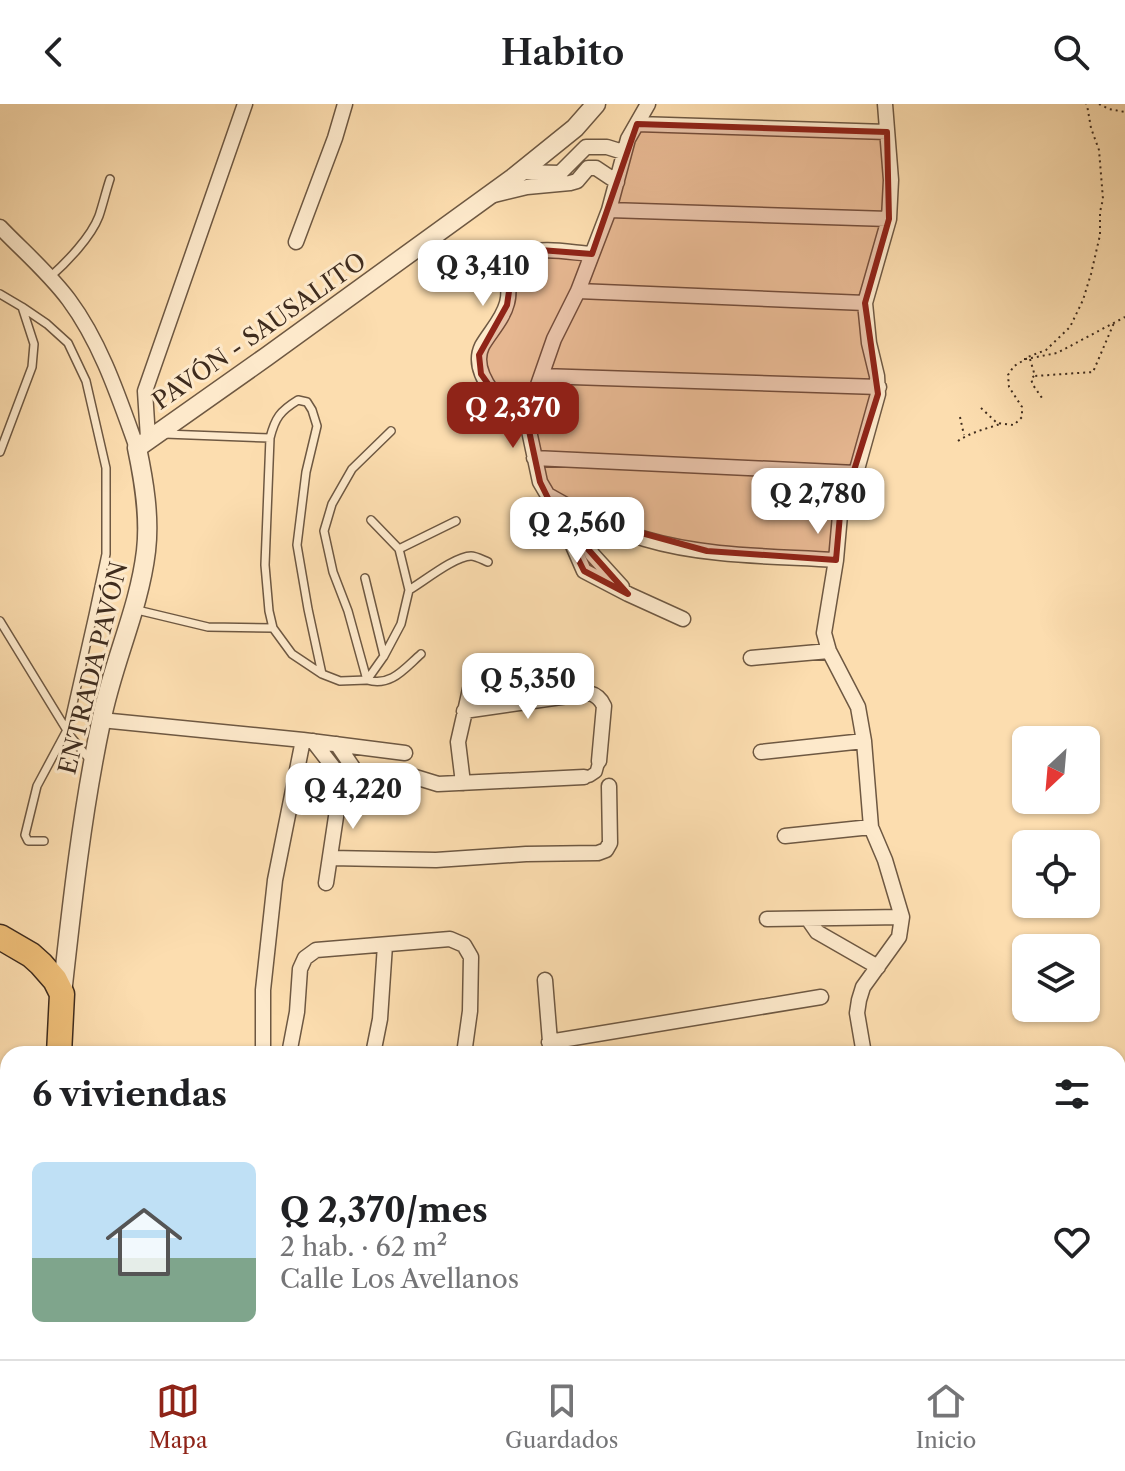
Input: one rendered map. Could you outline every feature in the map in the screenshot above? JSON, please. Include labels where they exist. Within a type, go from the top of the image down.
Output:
[{"type":"main road","points":[[0,937],[41,964],[55,980],[62,994],[59,1046]]},
{"type":"street","points":[[147,440],[145,391],[245,104]]},
{"type":"street","points":[[296,242],[345,104]]},
{"type":"street","name":"PAVÓN - SAUSALITO","points":[[147,440],[486,197],[520,179],[545,172],[596,104]]},
{"type":"street","points":[[648,104],[623,152],[609,210],[578,291],[554,339],[532,402],[528,426],[540,482],[560,516],[584,571],[683,619]]},
{"type":"street","points":[[863,1046],[857,1013],[859,1000],[863,987],[895,943],[901,931],[902,917],[885,860],[871,827],[858,707],[829,651],[824,633],[840,515],[856,473],[879,387],[869,343],[865,303],[889,219],[891,180],[885,104]]},
{"type":"street","points":[[637,124],[887,132]]},
{"type":"street","points":[[520,179],[545,172],[560,173],[586,147],[607,147],[623,152]]},
{"type":"street","points":[[545,172],[564,185],[577,181],[588,168],[619,175]]},
{"type":"street","points":[[609,210],[889,219]]},
{"type":"street","points":[[0,227],[71,302],[147,440]]},
{"type":"street","points":[[528,426],[509,413],[479,368],[481,349],[507,305],[506,277],[519,258],[532,251],[592,254]]},
{"type":"street","points":[[578,291],[865,303]]},
{"type":"street","points":[[541,376],[879,387]]},
{"type":"street","name":"ENTRADA PAVÓN","points":[[62,994],[79,843],[101,720],[133,609],[146,548],[144,492],[147,440]]},
{"type":"street","points":[[534,458],[856,473]]},
{"type":"street","points":[[548,495],[577,512],[645,539],[707,551],[836,560]]},
{"type":"street","points":[[598,521],[588,545],[592,554],[628,594]]},
{"type":"street","points":[[751,658],[829,651]]},
{"type":"street","points":[[463,783],[458,742],[476,663]]},
{"type":"street","points":[[340,776],[390,772],[438,784],[584,777],[596,772],[604,706],[596,695],[589,693],[464,711]]},
{"type":"street","points":[[101,720],[308,740],[405,753]]},
{"type":"street","points":[[308,740],[340,776],[326,883]]},
{"type":"street","points":[[263,1046],[263,990],[275,880],[308,740]]},
{"type":"street","points":[[761,752],[864,741]]},
{"type":"street","points":[[337,744],[358,775]]},
{"type":"street","points":[[330,858],[436,860],[598,853],[606,850],[610,843],[609,786]]},
{"type":"street","points":[[785,836],[871,827]]},
{"type":"street","points":[[767,919],[902,917]]},
{"type":"street","points":[[808,919],[817,932],[878,967]]},
{"type":"street","points":[[291,1046],[300,969],[305,958],[316,950],[450,939],[460,942],[471,957],[470,1011],[465,1046]]},
{"type":"street","points":[[375,1046],[380,1019],[385,945]]},
{"type":"street","points":[[545,980],[550,1046]]},
{"type":"street","points":[[561,1046],[821,997]]},
{"type":"lane","points":[[50,277],[65,264],[91,231],[110,179]]},
{"type":"lane","points":[[0,294],[47,324],[68,343],[86,381],[106,468],[106,554],[67,730],[37,786],[25,835],[28,841],[44,841]]},
{"type":"lane","points":[[0,452],[32,367],[34,344],[22,307]]},
{"type":"lane","points":[[322,674],[297,545],[306,472],[317,426],[307,402],[298,400],[274,420],[270,438],[265,565],[273,628],[292,654],[322,674],[340,681],[385,682],[395,678],[421,654]]},
{"type":"lane","points":[[367,680],[348,611],[333,572],[324,531],[332,504],[352,469],[391,431]]},
{"type":"lane","points":[[147,440],[270,438]]},
{"type":"lane","points":[[367,680],[401,624],[409,590],[399,549],[371,520]]},
{"type":"lane","points":[[399,549],[456,521]]},
{"type":"lane","points":[[409,590],[465,557],[473,555],[488,562]]},
{"type":"lane","points":[[365,578],[384,656]]},
{"type":"lane","points":[[133,609],[208,627],[273,628]]},
{"type":"lane","points":[[0,621],[67,730],[93,764]]},
{"type":"path","points":[[1025,360],[1046,350],[1070,327],[1091,274],[1100,235],[1103,199],[1099,150],[1086,104]]},
{"type":"path","points":[[1099,104],[1125,112]]},
{"type":"path","points":[[981,408],[997,423],[1014,425],[1022,417],[1022,407],[1009,387],[1008,375],[1014,366],[1025,360],[1057,353],[1125,317]]},
{"type":"path","points":[[1042,398],[1031,379],[1035,376],[1093,372],[1114,322]]},
{"type":"path","points":[[1030,359],[1035,376]]},
{"type":"path","points":[[960,417],[964,436]]},
{"type":"path","points":[[958,441],[970,433],[1001,424]]},
{"type":"highlighted area","points":[[637,124],[887,132],[889,219],[865,303],[878,394],[840,515],[836,560],[707,551],[598,521],[587,548],[628,594],[584,571],[540,482],[528,426],[509,413],[481,374],[479,355],[507,305],[513,264],[540,250],[592,254]]}]
